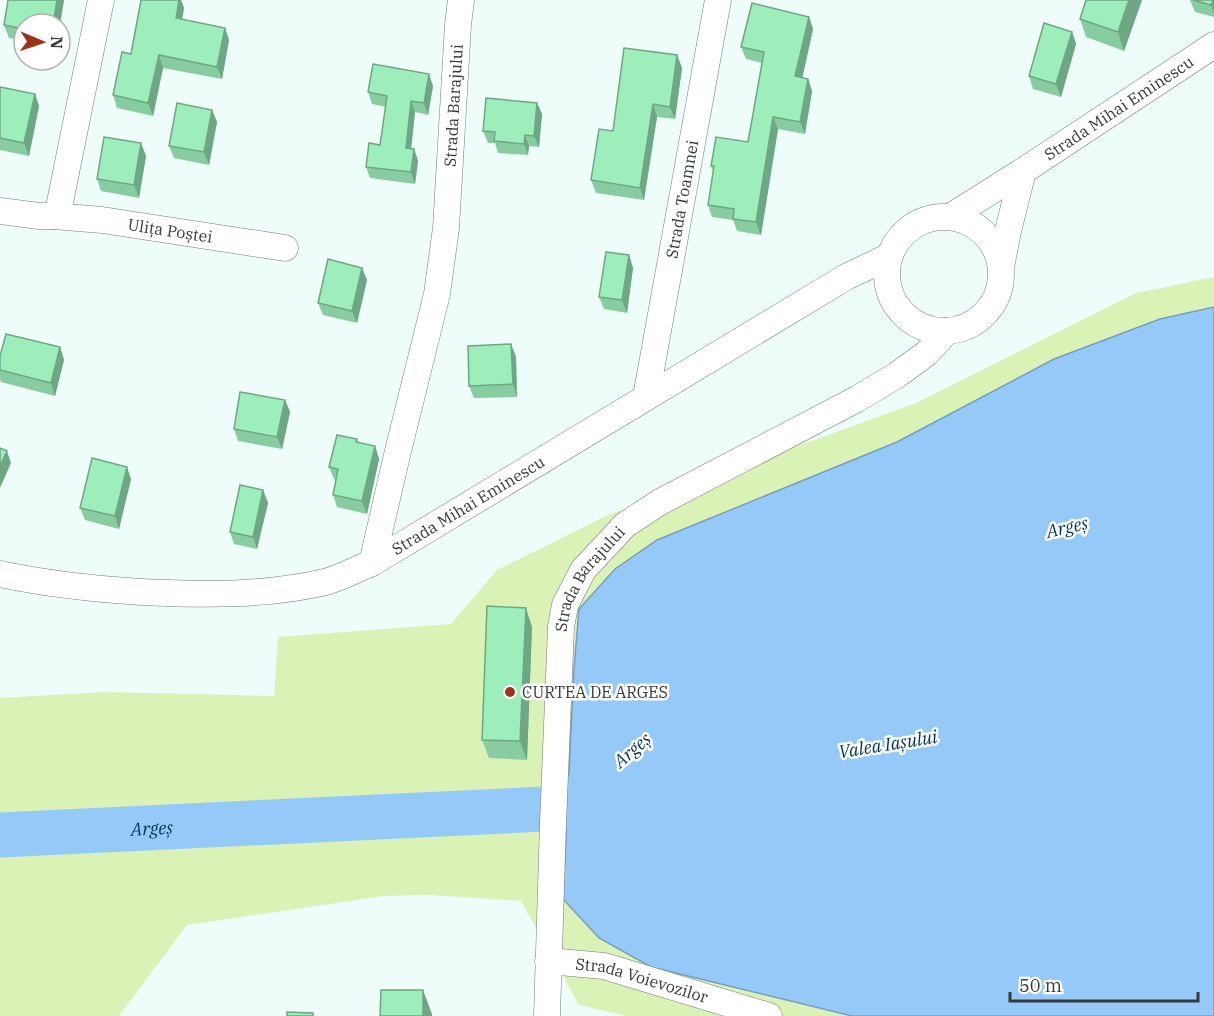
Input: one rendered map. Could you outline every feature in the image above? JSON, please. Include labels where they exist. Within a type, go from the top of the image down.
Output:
[{"type":"street","points":[[54,216],[65,180],[101,0]]},
{"type":"street","name":"Strada Barajului","points":[[372,563],[437,294],[446,228],[461,0]]},
{"type":"street","name":"Strada Toamnei","points":[[646,397],[718,0]]},
{"type":"street","name":"Strada Mihai Eminescu","points":[[950,217],[1214,45]]},
{"type":"street","points":[[1001,267],[996,249],[984,233],[968,222],[950,217],[930,218],[913,225],[898,238],[890,256],[886,276],[891,296],[901,312],[914,323],[930,330],[947,331],[965,328],[981,318],[993,304],[1000,286],[1008,231],[1023,171]]},
{"type":"street","name":"Ulița Poștei","points":[[0,211],[102,220],[285,248]]},
{"type":"street","name":"Strada Mihai Eminescu","points":[[0,574],[37,582],[165,593],[222,594],[278,591],[327,581],[372,563],[846,277],[890,256]]},
{"type":"street","name":"Strada Barajului","points":[[547,1016],[561,627],[565,604],[583,570],[625,525],[660,502],[857,399],[897,375],[927,353],[947,331]]},
{"type":"street","name":"Strada Voievozilor","points":[[548,961],[604,966],[769,1016]]},
{"type":"green space","points":[[1214,277],[1214,1016],[626,1016],[579,1005],[521,901],[429,895],[384,896],[187,925],[119,1016],[0,1016],[0,698],[105,692],[274,696],[278,637],[451,624],[497,570],[608,515],[916,403],[1136,293]]},
{"type":"water","name":"Valea Iașului","points":[[1214,307],[1214,1016],[852,1016],[651,967],[599,938],[563,899],[579,609],[615,569],[657,540],[897,442],[1054,359],[1160,319]]},
{"type":"building","points":[[8,0],[57,0],[55,12],[12,12],[12,27],[4,25]]},
{"type":"building","points":[[141,0],[179,0],[176,18],[225,28],[217,67],[159,55],[148,103],[113,95],[122,52],[131,54]]},
{"type":"building","points":[[1086,0],[1129,0],[1118,32],[1080,19]]},
{"type":"building","points":[[1193,0],[1213,0],[1211,5]]},
{"type":"building","points":[[752,3],[809,17],[795,76],[808,79],[800,122],[773,117],[756,222],[733,219],[734,209],[708,205],[716,137],[748,142],[764,52],[741,47]]},
{"type":"building","points":[[1044,23],[1072,32],[1056,84],[1029,76]]},
{"type":"building","points":[[624,48],[677,55],[670,107],[653,104],[640,188],[591,180],[599,129],[613,131]]},
{"type":"building","points":[[373,64],[429,74],[424,103],[411,101],[406,148],[414,149],[411,172],[366,167],[369,143],[380,145],[387,96],[368,92]]},
{"type":"building","points":[[0,87],[35,94],[24,143],[0,138]]},
{"type":"building","points":[[486,98],[537,103],[534,136],[525,135],[524,144],[494,141],[495,132],[483,131]]},
{"type":"building","points":[[177,103],[212,110],[204,152],[169,146]]},
{"type":"building","points":[[104,137],[141,143],[134,185],[97,179]]},
{"type":"building","points":[[606,252],[629,255],[622,300],[599,297]]},
{"type":"building","points":[[328,259],[362,268],[352,311],[318,303]]},
{"type":"building","points":[[6,334],[60,347],[51,383],[0,370],[0,356]]},
{"type":"building","points":[[511,344],[513,384],[469,386],[468,346]]},
{"type":"building","points":[[240,392],[285,400],[277,437],[234,429]]},
{"type":"building","points":[[337,435],[375,446],[362,501],[333,495],[338,469],[329,467]]},
{"type":"building","points":[[0,448],[7,451],[0,466]]},
{"type":"building","points":[[92,458],[127,467],[115,516],[80,508]]},
{"type":"building","points":[[240,485],[263,490],[253,537],[230,532]]},
{"type":"building","name":"CURTEA DE ARGES","points":[[487,606],[526,608],[520,741],[482,740]]},
{"type":"building","points":[[381,990],[423,990],[423,1016],[380,1016]]},
{"type":"building","points":[[287,1012],[313,1013],[313,1016],[287,1016]]},
{"type":"waterway","name":"Argeș","points":[[0,835],[566,808],[592,785]]},
{"type":"place","name":"CURTEA DE ARGES","points":[[510,692]]}]
